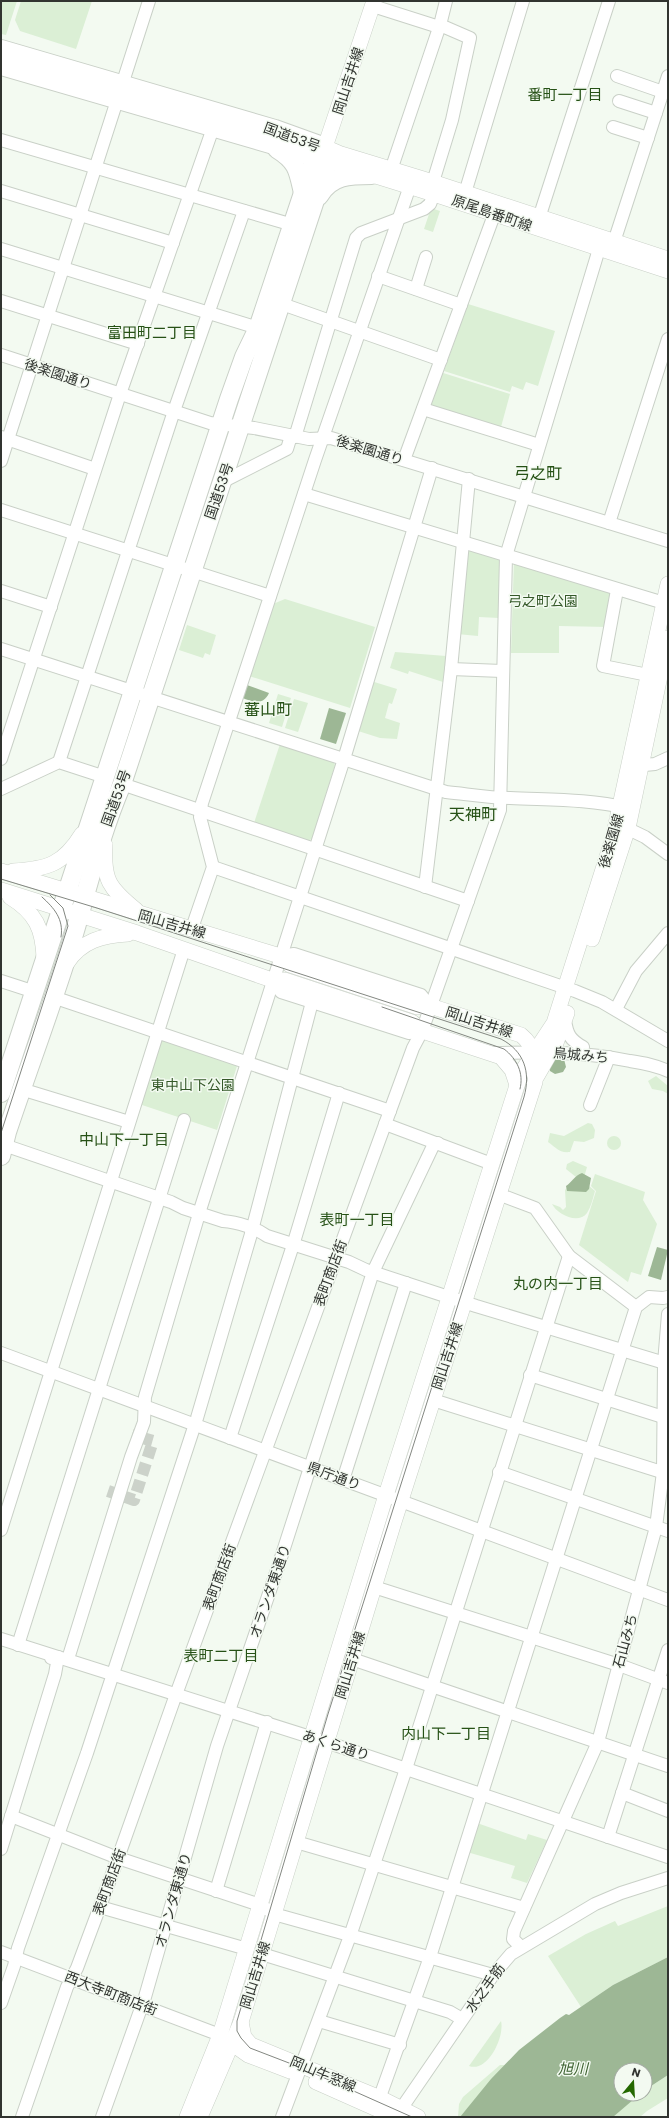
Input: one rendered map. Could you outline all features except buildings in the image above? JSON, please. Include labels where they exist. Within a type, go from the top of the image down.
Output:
[{"type":"highway","name":"国道53号","points":[[1,49],[120,92],[213,128],[272,145],[323,155]]},
{"type":"highway","name":"国道53号","points":[[2,70],[120,92],[275,129],[323,155]]},
{"type":"highway","points":[[272,145],[293,160],[310,197],[336,178],[350,175],[372,175]]},
{"type":"highway","name":"国道53号","points":[[98,823],[122,784],[151,698],[282,304],[310,197],[323,155]]},
{"type":"highway","name":"国道53号","points":[[2,1148],[79,915],[76,895],[98,823],[105,777],[244,357],[258,328],[293,226],[310,197]]},
{"type":"highway","name":"国道53号","points":[[1,1093],[62,910],[76,895]]},
{"type":"main road","name":"岡山吉井線","points":[[323,155],[373,3]]},
{"type":"main road","name":"原尾島番町線","points":[[323,155],[392,170],[494,215],[668,271]]},
{"type":"main road","name":"原尾島番町線","points":[[323,155],[372,175],[410,186],[465,192],[539,218],[668,259]]},
{"type":"main road","name":"後楽園線","points":[[635,766],[648,676],[668,584]]},
{"type":"main road","name":"後楽園線","points":[[517,1085],[525,1065],[549,1048],[560,1021],[622,826],[635,766],[668,638]]},
{"type":"main road","points":[[1,871],[34,870],[54,864],[73,848],[98,823]]},
{"type":"main road","points":[[98,823],[103,864],[106,875],[119,896],[141,914]]},
{"type":"main road","name":"岡山吉井線","points":[[1,871],[280,956],[290,965],[417,1007],[430,1006],[521,1035],[531,1045],[549,1048],[536,1069],[535,1082],[498,1194],[374,1587],[241,2022],[226,2040]]},
{"type":"main road","name":"岡山吉井線","points":[[1,891],[137,933],[272,980],[285,980],[412,1022],[420,1034],[501,1057],[512,1070],[517,1085],[311,1737],[247,1949],[226,2040],[187,2117]]},
{"type":"main road","points":[[1,891],[28,911],[36,921],[41,931],[44,965]]},
{"type":"main road","points":[[62,970],[73,954],[90,942],[108,935],[137,933]]},
{"type":"main road","points":[[219,2056],[249,2050],[244,2037],[241,2022]]},
{"type":"main road","name":"岡山牛窓線","points":[[226,2040],[378,2103],[397,2114],[418,2117]]},
{"type":"main road","name":"岡山吉井線","points":[[200,2117],[219,2056]]},
{"type":"street","points":[[1,461],[4,439],[32,366],[150,1]]},
{"type":"street","points":[[392,170],[446,1]]},
{"type":"street","points":[[465,192],[523,1]]},
{"type":"street","points":[[539,218],[609,1]]},
{"type":"street","points":[[222,482],[287,449],[293,436],[356,238],[361,233],[398,219],[430,204],[452,120],[470,38],[373,3]]},
{"type":"street","points":[[616,76],[663,92]]},
{"type":"street","points":[[614,242],[668,76]]},
{"type":"street","points":[[619,101],[656,113]]},
{"type":"street","points":[[612,127],[648,138]]},
{"type":"street","points":[[1,759],[6,725],[33,660],[120,394],[213,128]]},
{"type":"street","points":[[1,140],[293,226]]},
{"type":"street","points":[[192,928],[213,867],[200,811],[227,722],[378,276],[410,186]]},
{"type":"street","points":[[1,191],[173,243]]},
{"type":"street","points":[[59,762],[174,411],[244,211]]},
{"type":"street","points":[[404,460],[494,215]]},
{"type":"street","points":[[1,249],[258,328]]},
{"type":"street","name":"表町商店街","points":[[22,2117],[72,1978],[118,1858],[176,1693],[385,1124],[452,948],[500,810],[502,671],[506,556],[599,249]]},
{"type":"street","points":[[416,289],[426,258]]},
{"type":"street","points":[[378,276],[461,305]]},
{"type":"street","points":[[1,301],[138,344]]},
{"type":"street","points":[[282,304],[441,360]]},
{"type":"street","points":[[609,523],[668,339]]},
{"type":"street","name":"後楽園通り","points":[[1,355],[210,423],[241,426],[309,439],[331,438],[668,541]]},
{"type":"street","points":[[423,409],[539,445]]},
{"type":"street","points":[[4,439],[95,469]]},
{"type":"street","points":[[1,1849],[55,1674],[63,1658],[144,1422],[146,1395],[199,1214],[272,980],[344,760],[432,468]]},
{"type":"street","points":[[425,887],[451,669],[469,479]]},
{"type":"street","points":[[304,494],[664,603]]},
{"type":"street","points":[[1,510],[270,596]]},
{"type":"street","points":[[618,590],[603,666],[648,676]]},
{"type":"street","points":[[1,591],[51,607]]},
{"type":"street","points":[[1,649],[437,790],[500,797],[561,798],[626,807]]},
{"type":"street","points":[[451,669],[502,671]]},
{"type":"street","points":[[635,766],[655,764],[668,758]]},
{"type":"street","points":[[1,789],[59,762],[105,777]]},
{"type":"street","points":[[122,784],[468,901]]},
{"type":"street","points":[[622,826],[668,854]]},
{"type":"street","points":[[213,867],[570,989],[616,1010],[666,1037]]},
{"type":"street","points":[[616,1010],[636,972],[668,933]]},
{"type":"street","points":[[1,1530],[184,949]]},
{"type":"street","points":[[272,980],[281,992],[409,1033],[420,1034]]},
{"type":"street","points":[[1,981],[35,992]]},
{"type":"street","points":[[53,996],[390,1111]]},
{"type":"street","points":[[1,2003],[195,1425],[253,1229],[312,1002]]},
{"type":"street","points":[[560,1021],[568,1035],[575,1042],[584,1047]]},
{"type":"street","name":"烏城みち","points":[[491,1053],[549,1048],[584,1047],[646,1057],[668,1063]]},
{"type":"street","name":"烏城みち","points":[[549,1048],[651,1065],[668,1071]]},
{"type":"street","points":[[590,1104],[609,1057]]},
{"type":"street","points":[[22,1089],[129,1122]]},
{"type":"street","points":[[230,1438],[293,1245],[339,1094]]},
{"type":"street","points":[[18,1645],[184,1120]]},
{"type":"street","points":[[385,1124],[435,1145],[492,1164]]},
{"type":"street","name":"オランダ東通り","points":[[102,2117],[142,2005],[229,1710],[310,1468],[373,1272],[435,1145]]},
{"type":"street","points":[[2,1148],[159,1198],[199,1214],[253,1229],[267,1236],[293,1245],[336,1258],[373,1272],[464,1302],[666,1363]]},
{"type":"street","points":[[498,1194],[534,1208],[569,1256],[636,1307]]},
{"type":"street","points":[[282,2117],[301,2070],[350,1936],[407,1768],[454,1613],[482,1531],[499,1472],[569,1256]]},
{"type":"street","points":[[343,1480],[406,1283]]},
{"type":"street","points":[[378,2103],[400,2045],[453,1888],[636,1307],[649,1297],[668,1297]]},
{"type":"street","name":"石山みち","points":[[521,1947],[513,1939],[514,1931],[598,1742],[656,1527],[665,1473],[663,1417],[668,1314]]},
{"type":"street","name":"県庁通り","points":[[1,1353],[668,1600]]},
{"type":"street","points":[[530,1375],[663,1417]]},
{"type":"street","points":[[433,1400],[665,1473]]},
{"type":"street","points":[[499,1472],[668,1531]]},
{"type":"street","points":[[374,1587],[619,1665],[663,1681]]},
{"type":"street","name":"あくら通り","points":[[1,1639],[267,1722],[668,1857]]},
{"type":"street","points":[[1,1643],[48,1659],[63,1658]]},
{"type":"street","points":[[608,1837],[634,1755],[663,1681],[668,1650]]},
{"type":"street","points":[[352,1659],[668,1766]]},
{"type":"street","points":[[216,1890],[267,1722]]},
{"type":"street","points":[[622,1793],[668,1812]]},
{"type":"street","points":[[11,1816],[118,1858],[216,1890],[274,1912],[350,1936],[492,1975]]},
{"type":"street","points":[[296,1842],[524,1908]]},
{"type":"street","name":"水之手筋","points":[[397,2114],[492,1975],[511,1954],[595,1904],[621,1893],[668,1878]]},
{"type":"street","points":[[100,1907],[247,1949]]},
{"type":"street","name":"西大寺町商店街","points":[[1,1952],[142,2005],[226,2040]]},
{"type":"street","points":[[262,1954],[450,2012],[462,2019]]},
{"type":"street","points":[[319,2021],[400,2045]]},
{"type":"green space","points":[[1,1],[17,1],[6,35],[1,34]]},
{"type":"green space","points":[[21,1],[92,1],[76,49],[20,31],[15,20]]},
{"type":"green space","points":[[431,208],[440,211],[433,232],[424,229]]},
{"type":"green space","points":[[468,304],[555,331],[538,386],[526,382],[523,390],[512,386],[510,392],[444,371]]},
{"type":"green space","points":[[440,372],[510,394],[501,427],[428,405]]},
{"type":"green space","points":[[465,549],[500,557],[499,618],[479,617],[478,636],[457,634]]},
{"type":"green space","name":"弓之町公園","points":[[514,560],[613,591],[608,627],[559,626],[559,653],[511,653]]},
{"type":"green space","points":[[285,599],[375,627],[350,708],[249,676],[273,604]]},
{"type":"green space","points":[[187,625],[216,635],[210,655],[205,653],[203,658],[179,650]]},
{"type":"green space","points":[[395,652],[446,656],[443,682],[409,671],[408,674],[390,668]]},
{"type":"green space","points":[[371,681],[397,689],[392,704],[389,703],[385,718],[400,723],[397,739],[380,738],[355,730]]},
{"type":"green space","points":[[278,694],[291,698],[282,727],[269,723]]},
{"type":"green space","points":[[294,699],[308,703],[298,732],[285,728]]},
{"type":"green space","points":[[280,744],[333,761],[335,765],[312,839],[307,841],[254,823]]},
{"type":"green space","name":"東中山下公園","points":[[164,1039],[234,1062],[237,1066],[217,1130],[139,1104],[160,1041]]},
{"type":"green space","points":[[656,1076],[668,1086],[668,1094],[663,1091],[652,1089],[648,1081]]},
{"type":"green space","points":[[588,1123],[592,1124],[595,1130],[594,1138],[584,1142],[574,1141],[570,1152],[560,1151],[548,1142],[550,1133],[564,1136]]},
{"type":"green space","points":[[611,1136],[617,1136],[621,1140],[621,1146],[617,1150],[611,1150],[607,1146],[607,1140]]},
{"type":"green space","points":[[573,1161],[587,1167],[583,1181],[595,1191],[587,1213],[578,1218],[568,1217],[558,1211],[552,1204],[563,1210],[566,1207],[565,1190],[576,1177],[566,1169],[567,1164]]},
{"type":"green space","points":[[595,1174],[645,1192],[643,1200],[657,1224],[641,1275],[631,1272],[628,1282],[579,1245],[596,1191],[591,1186]]},
{"type":"green space","points":[[477,1823],[526,1840],[528,1834],[547,1840],[527,1883],[511,1878],[515,1866],[467,1852]]},
{"type":"green space","points":[[668,1906],[668,1957],[613,1985],[581,2007],[548,1956],[586,1934],[615,1921],[618,1926]]},
{"type":"green space","points":[[501,2021],[502,2028],[498,2044],[494,2052],[483,2064],[476,2067],[469,2066]]},
{"type":"green space","points":[[500,2065],[505,2065],[460,2117],[458,2117],[459,2104],[463,2097]]},
{"type":"green space","points":[[668,2075],[668,2098],[640,2117],[613,2117],[628,2102],[653,2102],[653,2085]]},
{"type":"water","points":[[247,685],[269,693],[265,699],[259,702],[245,699],[243,698]]},
{"type":"water","points":[[329,708],[346,713],[336,744],[320,739]]},
{"type":"water","points":[[550,1058],[564,1059],[566,1067],[563,1072],[555,1074],[550,1071]]},
{"type":"water","points":[[582,1173],[591,1178],[589,1189],[586,1192],[567,1191],[566,1186]]},
{"type":"water","points":[[657,1247],[668,1250],[661,1280],[648,1276]]},
{"type":"water","name":"旭川","points":[[668,1957],[668,2075],[653,2085],[653,2062],[613,2062],[613,2102],[631,2102],[613,2117],[460,2117],[491,2079],[519,2050],[560,2018],[566,2014],[569,2015],[613,1985]]},
{"type":"tunnel","points":[[108,1491],[134,1500],[153,1441],[132,1435]]},
{"type":"tram line","points":[[1,879],[97,908],[501,1039],[515,1050],[524,1063],[527,1079],[524,1097],[328,1714],[237,2021],[237,2031],[250,2048],[302,2068],[412,2117]]},
{"type":"tram line","points":[[1,1133],[68,926],[63,908],[50,895]]},
{"type":"tram line","points":[[42,897],[57,914],[61,925],[61,937]]},
{"type":"tram line","points":[[382,1007],[504,1049],[516,1062],[521,1077],[520,1089]]},
{"type":"district","name":"番町一丁目","points":[[565,95]]},
{"type":"district","name":"富田町二丁目","points":[[152,333]]},
{"type":"district","name":"弓之町","points":[[538,473]]},
{"type":"district","name":"蕃山町","points":[[268,709]]},
{"type":"district","name":"天神町","points":[[473,814]]},
{"type":"district","name":"中山下一丁目","points":[[124,1140]]},
{"type":"district","name":"表町一丁目","points":[[357,1220]]},
{"type":"district","name":"丸の内一丁目","points":[[558,1284]]},
{"type":"district","name":"表町二丁目","points":[[221,1656]]},
{"type":"district","name":"内山下一丁目","points":[[446,1734]]}]
